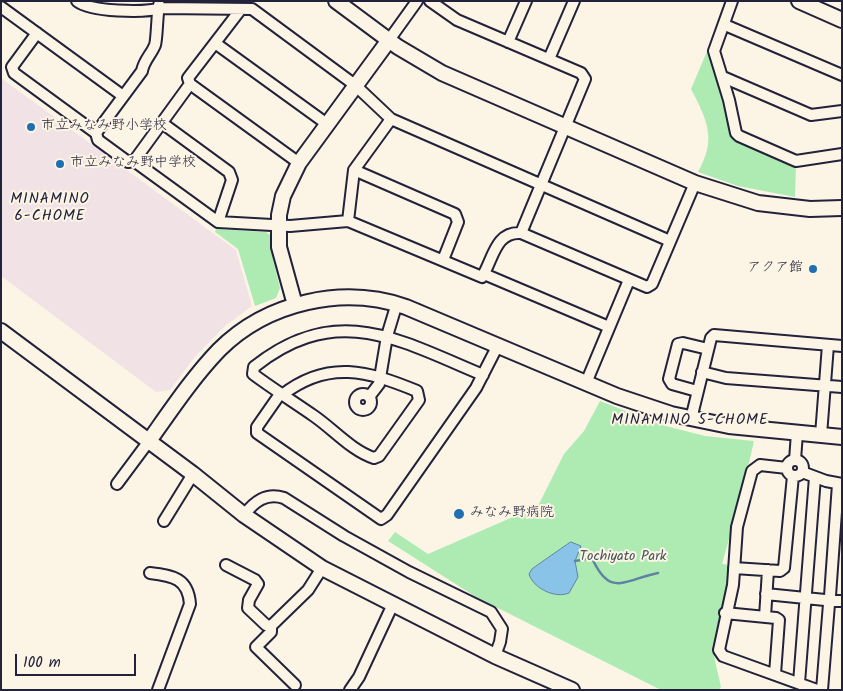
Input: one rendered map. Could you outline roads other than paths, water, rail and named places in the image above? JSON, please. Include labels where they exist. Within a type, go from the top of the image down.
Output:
[{"type":"street","points":[[77,1],[87,7],[149,11],[159,5],[252,9],[355,85],[391,120],[670,241]]},
{"type":"street","points":[[336,1],[389,40],[442,73],[695,183],[758,203],[810,209],[842,208]]},
{"type":"street","points":[[295,305],[280,256],[278,225],[283,196],[299,162],[417,1]]},
{"type":"street","points":[[430,1],[457,20],[549,59],[581,74],[585,79],[521,233]]},
{"type":"street","points":[[508,42],[526,1]]},
{"type":"street","points":[[549,59],[574,1]]},
{"type":"street","points":[[732,1],[725,25],[714,48],[730,100],[730,114],[736,132],[739,136],[796,161],[842,154]]},
{"type":"street","points":[[799,1],[842,20]]},
{"type":"street","points":[[96,133],[142,71],[144,62],[154,46],[159,5]]},
{"type":"street","points":[[1,7],[123,96]]},
{"type":"street","points":[[241,8],[188,78],[190,84],[299,162]]},
{"type":"street","points":[[725,25],[842,75]]},
{"type":"street","points":[[37,33],[12,67],[14,73],[96,133],[98,140],[128,162],[134,161],[190,84]]},
{"type":"street","points":[[216,43],[327,124]]},
{"type":"street","points":[[723,77],[811,115],[842,111]]},
{"type":"street","points":[[348,221],[354,170],[391,120]]},
{"type":"street","points":[[162,123],[229,172],[232,180],[218,222]]},
{"type":"street","points":[[134,161],[218,222],[278,225],[348,221],[482,277],[498,243],[516,233],[521,233],[644,286],[652,284],[695,183]]},
{"type":"street","points":[[354,170],[455,214],[458,222],[443,260]]},
{"type":"street","points":[[484,274],[609,328]]},
{"type":"street","points":[[586,383],[629,280]]},
{"type":"street","points":[[117,484],[220,349],[262,319],[295,305],[325,298],[347,297],[397,303],[632,402],[691,419],[729,426],[842,437]]},
{"type":"street","points":[[369,398],[377,389],[387,336],[397,303]]},
{"type":"street","points":[[1,331],[149,440],[244,515],[322,568],[495,656],[572,690]]},
{"type":"street","points":[[483,375],[387,336],[353,331],[327,334],[290,343],[269,355],[254,367],[252,372],[281,395],[371,457],[376,457],[420,397],[417,391],[380,376],[356,372],[334,372],[307,380],[281,395],[257,427],[257,433],[381,519],[387,515],[476,388],[483,375],[498,345]]},
{"type":"street","points":[[691,419],[712,336],[717,334],[842,346]]},
{"type":"street","points":[[697,391],[671,383],[669,379],[677,347],[681,343],[708,349]]},
{"type":"street","points":[[821,435],[828,345]]},
{"type":"street","points":[[702,372],[726,378],[842,387]]},
{"type":"street","points":[[734,568],[780,571],[785,565],[797,433]]},
{"type":"street","points":[[817,690],[720,654],[719,647],[733,585],[737,527],[754,468],[760,465],[794,469],[840,484],[832,600],[822,690]]},
{"type":"street","points":[[164,521],[193,474]]},
{"type":"street","points":[[799,683],[815,477]]},
{"type":"street","points":[[244,515],[253,504],[262,498],[277,496],[284,498],[344,536],[401,568],[491,612],[502,629],[495,656]]},
{"type":"street","points":[[226,565],[255,580],[258,584],[249,600],[248,608],[266,625],[271,626]]},
{"type":"street","points":[[295,685],[256,647],[270,632],[271,626],[308,590],[322,568]]},
{"type":"street","points":[[765,617],[768,570]]},
{"type":"street","points":[[150,573],[178,579],[185,584],[189,593],[190,604],[158,690]]},
{"type":"street","points":[[766,594],[832,600]]},
{"type":"street","points":[[350,690],[359,677],[392,604]]},
{"type":"street","points":[[726,613],[776,618],[780,622],[775,674]]},
{"type":"water","points":[[571,542],[581,546],[575,561],[578,577],[569,593],[557,595],[540,588],[531,579],[529,574],[532,569]]},
{"type":"waterway","points":[[575,561],[592,558],[605,578],[612,582],[627,582],[658,573]]},
{"type":"place","name":"市立みなみ野小学校","points":[[31,127]]},
{"type":"place","name":"市立みなみ野中学校","points":[[60,164]]},
{"type":"place","name":"アクア館","points":[[813,269]]},
{"type":"place","name":"みなみ野病院","points":[[459,514]]},
{"type":"district","name":"MINAMINO 6-CHOME","points":[[50,208]]},
{"type":"district","name":"MINAMINO 5-CHOME","points":[[690,421]]},
{"type":"park label","name":"Tochiyato Park","points":[[623,558]]}]
